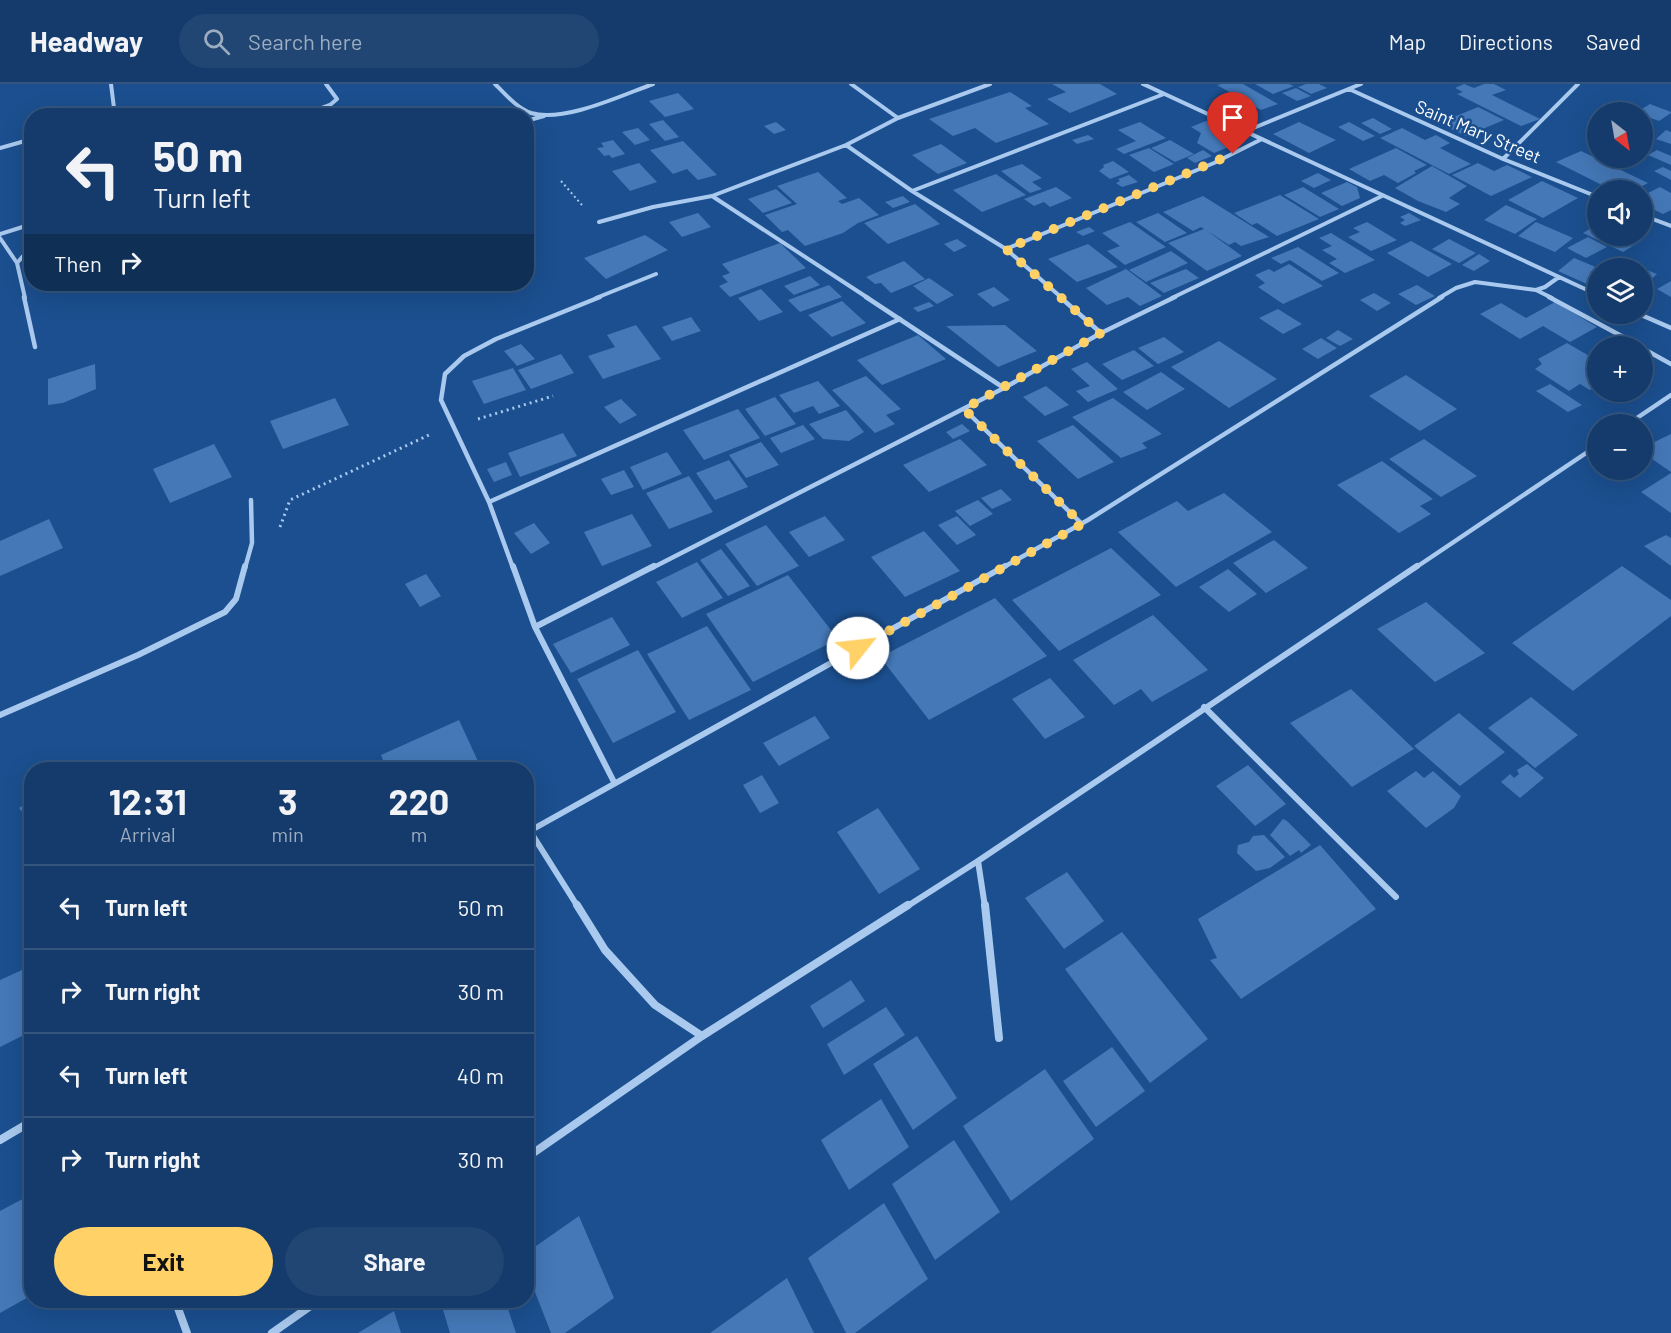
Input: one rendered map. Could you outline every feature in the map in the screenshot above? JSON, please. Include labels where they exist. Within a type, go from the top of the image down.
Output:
[{"type":"street","points":[[111,84],[114,108]]},
{"type":"street","points":[[322,108],[337,99],[326,84]]},
{"type":"street","points":[[495,84],[523,108]]},
{"type":"street","points":[[534,119],[570,111],[653,84]]},
{"type":"street","points":[[851,84],[898,118]]},
{"type":"street","points":[[599,222],[653,207],[712,196],[846,145],[898,118],[990,84]]},
{"type":"street","points":[[1143,84],[1587,290]]},
{"type":"street","points":[[1246,131],[1360,84]]},
{"type":"street","points":[[1503,159],[1578,84]]},
{"type":"street","name":"Saint Mary Street","points":[[1349,89],[1503,159],[1587,193]]},
{"type":"street","points":[[912,191],[1164,94]]},
{"type":"street","points":[[534,114],[545,116]]},
{"type":"street","points":[[1006,249],[1214,163],[1262,139]]},
{"type":"street","points":[[0,148],[24,141]]},
{"type":"street","points":[[846,145],[912,191],[1006,249],[1101,333]]},
{"type":"street","points":[[712,196],[1004,388]]},
{"type":"street","points":[[535,627],[964,409],[1101,333],[1382,196]]},
{"type":"street","points":[[1653,219],[1671,226]]},
{"type":"street","points":[[24,227],[0,236],[17,263],[35,347]]},
{"type":"street","points":[[17,263],[24,255]]},
{"type":"street","points":[[614,782],[535,627],[489,502],[441,400],[445,374],[464,356],[496,339],[656,274]]},
{"type":"street","points":[[1536,290],[1559,277]]},
{"type":"street","points":[[534,829],[1082,524],[1456,288],[1475,282],[1536,290],[1621,336]]},
{"type":"street","points":[[489,502],[900,319]]},
{"type":"street","points":[[1653,320],[1671,328]]},
{"type":"street","points":[[1653,354],[1671,364]]},
{"type":"street","points":[[1643,414],[1671,395]]},
{"type":"street","points":[[964,409],[1082,524]]},
{"type":"street","points":[[534,1152],[702,1036],[978,861],[1204,707],[1587,452]]},
{"type":"street","points":[[0,715],[138,655],[225,612],[236,599],[252,543],[251,500]]},
{"type":"street","points":[[1204,707],[1396,897]]},
{"type":"street","points":[[534,841],[604,950],[655,1005],[702,1036]]},
{"type":"street","points":[[978,861],[988,922],[999,1038]]},
{"type":"street","points":[[0,1140],[24,1126]]},
{"type":"street","points":[[178,1308],[187,1333]]},
{"type":"street","points":[[272,1333],[308,1308]]},
{"type":"building","points":[[1052,84],[1100,84],[1117,94],[1070,113],[1047,99],[1066,92]]},
{"type":"building","points":[[1243,84],[1278,104],[1261,110],[1217,85]]},
{"type":"building","points":[[1255,84],[1289,84],[1294,86],[1273,94]]},
{"type":"building","points":[[1306,84],[1319,84],[1327,88],[1311,94],[1298,87]]},
{"type":"building","points":[[1464,84],[1474,88],[1484,84],[1494,84],[1506,90],[1492,95],[1540,119],[1521,126],[1457,94],[1463,92],[1455,88]]},
{"type":"building","points":[[1296,88],[1311,96],[1297,101],[1282,93]]},
{"type":"building","points":[[1010,92],[1032,106],[1025,108],[1049,124],[996,143],[975,128],[953,136],[929,119]]},
{"type":"building","points":[[678,93],[694,109],[665,117],[649,101]]},
{"type":"building","points":[[1653,105],[1671,112],[1659,121],[1653,119]]},
{"type":"building","points":[[1241,106],[1255,113],[1245,118],[1231,110]]},
{"type":"building","points":[[1478,107],[1504,120],[1466,136],[1439,123]]},
{"type":"building","points":[[1373,118],[1392,129],[1380,134],[1361,123]]},
{"type":"building","points":[[663,120],[679,137],[665,141],[649,124]]},
{"type":"building","points":[[1206,121],[1243,141],[1214,153],[1197,143],[1201,133],[1191,127]]},
{"type":"building","points":[[776,122],[786,130],[774,134],[764,126]]},
{"type":"building","points":[[1140,122],[1166,138],[1124,154],[1116,149],[1136,141],[1118,130]]},
{"type":"building","points":[[1299,122],[1336,140],[1309,153],[1273,134]]},
{"type":"building","points":[[1349,122],[1375,136],[1363,141],[1338,127]]},
{"type":"building","points":[[638,128],[650,140],[635,145],[622,132]]},
{"type":"building","points":[[1402,128],[1425,140],[1436,135],[1450,143],[1440,148],[1471,164],[1449,174],[1380,138]]},
{"type":"building","points":[[1666,130],[1671,132],[1671,144],[1656,139]]},
{"type":"building","points":[[1088,135],[1094,139],[1077,144],[1072,140]]},
{"type":"building","points":[[613,140],[625,154],[612,158],[609,155],[604,156],[597,148],[604,147],[601,143]]},
{"type":"building","points":[[1170,140],[1194,154],[1175,162],[1151,148]]},
{"type":"building","points":[[683,141],[717,175],[698,180],[687,169],[673,174],[650,150]]},
{"type":"building","points":[[941,144],[967,163],[938,174],[912,155]]},
{"type":"building","points":[[1149,148],[1174,164],[1154,172],[1129,155]]},
{"type":"building","points":[[1396,148],[1427,165],[1398,183],[1384,175],[1370,181],[1349,169]]},
{"type":"building","points":[[1203,150],[1212,156],[1195,163],[1187,158]]},
{"type":"building","points":[[1657,150],[1671,156],[1671,165],[1653,157],[1653,152]]},
{"type":"building","points":[[1581,151],[1587,154],[1587,168],[1617,168],[1642,180],[1592,180],[1556,162]]},
{"type":"building","points":[[1113,161],[1129,172],[1110,179],[1099,171],[1104,167],[1103,165]]},
{"type":"building","points":[[639,163],[657,182],[630,191],[612,171]]},
{"type":"building","points":[[1478,163],[1494,171],[1507,165],[1532,177],[1491,196],[1452,175]]},
{"type":"building","points":[[1022,164],[1042,178],[1032,182],[1042,189],[1030,193],[1001,171]]},
{"type":"building","points":[[1432,166],[1467,186],[1449,198],[1460,204],[1446,212],[1418,201],[1395,188]]},
{"type":"building","points":[[1663,167],[1671,171],[1671,180],[1654,171]]},
{"type":"building","points":[[818,172],[847,198],[838,201],[842,204],[859,198],[879,215],[858,223],[843,233],[805,246],[788,230],[782,232],[765,215],[797,204],[777,186]]},
{"type":"building","points":[[1318,173],[1331,180],[1314,188],[1301,181]]},
{"type":"building","points":[[996,174],[1026,195],[982,212],[953,190]]},
{"type":"building","points":[[1129,175],[1138,182],[1122,187],[1116,183],[1120,181],[1118,179]]},
{"type":"building","points":[[1542,181],[1578,198],[1543,218],[1508,200]]},
{"type":"building","points":[[1347,182],[1357,187],[1360,198],[1342,206],[1321,193]]},
{"type":"building","points":[[1056,187],[1072,198],[1050,207],[1044,202],[1034,206],[1024,199]]},
{"type":"building","points":[[1303,187],[1339,209],[1320,217],[1284,195]]},
{"type":"building","points":[[1660,187],[1671,193],[1671,210],[1663,214],[1653,209],[1653,190]]},
{"type":"building","points":[[776,189],[792,203],[763,213],[748,199]]},
{"type":"building","points":[[1280,195],[1319,219],[1277,236],[1257,223],[1252,225],[1234,213]]},
{"type":"building","points":[[903,196],[910,202],[893,208],[885,202]]},
{"type":"building","points":[[1203,196],[1269,237],[1241,246],[1235,242],[1229,245],[1206,230],[1242,256],[1207,271],[1168,243],[1204,229],[1201,227],[1193,231],[1163,212]]},
{"type":"building","points":[[915,204],[940,224],[888,244],[864,223]]},
{"type":"building","points":[[1506,205],[1537,219],[1515,234],[1484,220]]},
{"type":"building","points":[[698,213],[711,227],[682,237],[669,222]]},
{"type":"building","points":[[1158,213],[1187,233],[1165,242],[1136,222]]},
{"type":"building","points":[[1409,213],[1421,220],[1405,226],[1400,223],[1405,220],[1400,217]]},
{"type":"building","points":[[1130,222],[1166,247],[1125,265],[1107,251],[1120,246],[1102,233]]},
{"type":"building","points":[[1367,222],[1397,240],[1371,251],[1348,237],[1360,232],[1353,228]]},
{"type":"building","points":[[1536,222],[1573,238],[1555,252],[1518,236]]},
{"type":"building","points":[[1089,227],[1095,231],[1083,236],[1076,232]]},
{"type":"building","points":[[1331,233],[1375,260],[1345,273],[1329,263],[1337,259],[1322,250],[1332,246],[1319,238]]},
{"type":"building","points":[[645,235],[668,250],[606,279],[584,258]]},
{"type":"building","points":[[1587,238],[1587,246],[1607,247],[1586,258],[1567,248]]},
{"type":"building","points":[[957,239],[967,246],[954,252],[944,244]]},
{"type":"building","points":[[1449,239],[1476,253],[1459,263],[1432,249]]},
{"type":"building","points":[[1411,241],[1452,264],[1428,277],[1387,253]]},
{"type":"building","points":[[780,243],[806,268],[730,297],[719,286],[728,282],[722,276],[730,273],[722,264]]},
{"type":"building","points":[[1088,244],[1118,267],[1077,282],[1048,259]]},
{"type":"building","points":[[1610,246],[1632,246],[1623,252]]},
{"type":"building","points":[[1298,247],[1339,273],[1322,281],[1290,260],[1281,264],[1271,258]]},
{"type":"building","points":[[1171,251],[1188,263],[1146,282],[1129,270]]},
{"type":"building","points":[[1479,254],[1490,261],[1474,271],[1462,265]]},
{"type":"building","points":[[1574,258],[1587,263],[1587,284],[1558,271]]},
{"type":"building","points":[[904,261],[925,279],[891,293],[881,283],[875,284],[866,277]]},
{"type":"building","points":[[1289,264],[1323,286],[1283,304],[1258,287],[1265,283],[1255,275],[1269,269],[1274,272]]},
{"type":"building","points":[[1126,269],[1162,296],[1140,306],[1128,297],[1107,305],[1086,288]]},
{"type":"building","points":[[1186,269],[1199,278],[1164,293],[1150,283]]},
{"type":"building","points":[[810,276],[820,285],[794,295],[784,286]]},
{"type":"building","points":[[929,278],[954,295],[937,304],[913,286]]},
{"type":"building","points":[[1671,281],[1671,297],[1657,289]]},
{"type":"building","points":[[829,285],[842,297],[800,312],[788,300]]},
{"type":"building","points":[[1417,285],[1435,296],[1416,305],[1398,294]]},
{"type":"building","points":[[994,287],[1010,300],[993,307],[977,294]]},
{"type":"building","points":[[761,289],[783,312],[759,321],[738,298]]},
{"type":"building","points":[[1374,293],[1391,303],[1377,311],[1360,300]]},
{"type":"building","points":[[842,301],[866,323],[832,337],[808,315]]},
{"type":"building","points":[[929,302],[934,306],[918,312],[913,308]]},
{"type":"building","points":[[1555,302],[1587,321],[1587,324],[1597,327],[1570,342],[1543,326],[1520,339],[1480,314],[1501,303],[1526,318]]},
{"type":"building","points":[[1278,309],[1302,324],[1283,334],[1259,318]]},
{"type":"building","points":[[691,317],[701,331],[672,341],[662,327]]},
{"type":"building","points":[[636,325],[661,359],[603,379],[588,356],[615,347],[607,335]]},
{"type":"building","points":[[1005,325],[1037,351],[998,367],[946,326]]},
{"type":"building","points":[[1338,330],[1353,339],[1340,346],[1326,338]]},
{"type":"building","points":[[918,335],[946,359],[882,385],[857,360]]},
{"type":"building","points":[[1164,337],[1184,352],[1158,364],[1138,348]]},
{"type":"building","points":[[1321,338],[1337,348],[1318,359],[1302,349]]},
{"type":"building","points":[[1219,341],[1277,379],[1229,408],[1171,367]]},
{"type":"building","points":[[1567,343],[1587,355],[1587,388],[1580,384],[1569,391],[1535,369],[1542,364],[1538,359]]},
{"type":"building","points":[[521,344],[535,359],[517,366],[504,351]]},
{"type":"building","points":[[1134,350],[1154,366],[1122,380],[1102,364]]},
{"type":"building","points":[[561,354],[574,373],[531,389],[518,370]]},
{"type":"building","points":[[1087,362],[1118,389],[1088,402],[1076,391],[1090,386],[1071,369]]},
{"type":"building","points":[[95,364],[96,389],[63,403],[48,405],[48,379]]},
{"type":"building","points":[[513,368],[526,390],[484,404],[472,381]]},
{"type":"building","points":[[1161,372],[1185,389],[1147,410],[1123,392]]},
{"type":"building","points":[[1406,375],[1457,409],[1420,431],[1369,396]]},
{"type":"building","points":[[866,376],[901,409],[886,415],[895,424],[875,433],[832,390]]},
{"type":"building","points":[[818,381],[840,406],[819,414],[813,406],[794,413],[779,395]]},
{"type":"building","points":[[1550,384],[1582,405],[1568,412],[1536,391]]},
{"type":"building","points":[[1046,386],[1069,405],[1045,416],[1023,397]]},
{"type":"building","points":[[775,397],[796,424],[765,436],[745,409]]},
{"type":"building","points":[[335,398],[349,425],[283,449],[270,421]]},
{"type":"building","points":[[1113,398],[1162,434],[1142,443],[1147,448],[1121,458],[1072,417]]},
{"type":"building","points":[[621,399],[637,415],[620,424],[604,407]]},
{"type":"building","points":[[738,409],[760,438],[704,460],[683,430]]},
{"type":"building","points":[[846,410],[864,432],[849,441],[823,439],[809,424]]},
{"type":"building","points":[[962,424],[970,431],[953,439],[946,432]]},
{"type":"building","points":[[803,425],[815,439],[781,453],[770,438]]},
{"type":"building","points":[[1073,425],[1114,462],[1078,479],[1037,441]]},
{"type":"building","points":[[563,433],[577,456],[520,477],[508,453]]},
{"type":"building","points":[[1671,434],[1671,472],[1653,460],[1653,443]]},
{"type":"building","points":[[960,439],[987,465],[929,492],[903,465]]},
{"type":"building","points":[[1424,439],[1477,476],[1441,497],[1389,459]]},
{"type":"building","points":[[761,442],[779,465],[746,478],[729,455]]},
{"type":"building","points":[[214,444],[232,477],[170,503],[153,469]]},
{"type":"building","points":[[667,452],[682,474],[643,490],[630,467]]},
{"type":"building","points":[[729,460],[748,487],[715,500],[696,473]]},
{"type":"building","points":[[1382,461],[1433,499],[1420,506],[1431,514],[1399,533],[1337,485]]},
{"type":"building","points":[[506,462],[512,475],[494,482],[487,469]]},
{"type":"building","points":[[624,470],[634,487],[611,495],[601,479]]},
{"type":"building","points":[[1671,473],[1671,513],[1641,492]]},
{"type":"building","points":[[689,476],[713,512],[669,529],[646,493]]},
{"type":"building","points":[[1001,489],[1012,500],[992,509],[981,498]]},
{"type":"building","points":[[1224,493],[1272,532],[1176,587],[1118,532],[1177,501],[1188,511]]},
{"type":"building","points":[[978,500],[993,514],[970,526],[955,511]]},
{"type":"building","points":[[632,514],[652,546],[602,566],[584,532]]},
{"type":"building","points":[[825,516],[845,540],[809,557],[789,532]]},
{"type":"building","points":[[957,516],[976,535],[957,545],[938,525]]},
{"type":"building","points":[[49,519],[63,548],[0,576],[0,541]]},
{"type":"building","points":[[534,523],[550,543],[531,554],[514,533]]},
{"type":"building","points":[[766,525],[799,566],[757,586],[725,544]]},
{"type":"building","points":[[924,531],[960,571],[905,597],[871,557]]},
{"type":"building","points":[[1666,535],[1671,538],[1671,566],[1644,546]]},
{"type":"building","points":[[1274,540],[1308,568],[1266,593],[1233,563]]},
{"type":"building","points":[[1111,548],[1161,595],[1059,651],[1012,600]]},
{"type":"building","points":[[721,549],[750,586],[728,596],[700,560]]},
{"type":"building","points":[[697,562],[723,598],[682,618],[656,582]]},
{"type":"building","points":[[1622,566],[1671,600],[1671,616],[1573,691],[1512,643]]},
{"type":"building","points":[[1228,569],[1257,594],[1229,612],[1199,587]]},
{"type":"building","points":[[426,574],[441,596],[420,607],[405,584]]},
{"type":"building","points":[[788,575],[838,639],[753,682],[706,614]]},
{"type":"building","points":[[995,598],[1047,656],[929,720],[880,657]]},
{"type":"building","points":[[1426,602],[1485,653],[1435,682],[1377,629]]},
{"type":"building","points":[[1153,615],[1208,670],[1152,702],[1141,689],[1114,705],[1073,660]]},
{"type":"building","points":[[612,617],[630,645],[571,673],[553,644]]},
{"type":"building","points":[[707,626],[751,690],[689,720],[647,654]]},
{"type":"building","points":[[638,650],[676,712],[613,743],[577,679]]},
{"type":"building","points":[[1050,678],[1085,717],[1045,739],[1012,699]]},
{"type":"building","points":[[1351,689],[1414,749],[1352,787],[1290,723]]},
{"type":"building","points":[[1531,697],[1578,735],[1535,768],[1488,728]]},
{"type":"building","points":[[1459,713],[1505,752],[1460,786],[1414,746]]},
{"type":"building","points":[[815,716],[830,738],[779,766],[763,743]]},
{"type":"building","points":[[459,720],[478,762],[384,762],[381,755]]},
{"type":"building","points":[[1527,764],[1544,778],[1520,798],[1501,782],[1510,774],[1514,778],[1519,774],[1517,770]]},
{"type":"building","points":[[1248,765],[1286,804],[1255,826],[1216,786]]},
{"type":"building","points":[[1416,771],[1424,778],[1433,771],[1461,796],[1454,808],[1426,828],[1387,791]]},
{"type":"building","points":[[762,775],[779,803],[760,813],[743,785]]},
{"type":"building","points":[[24,805],[24,815],[19,808]]},
{"type":"building","points":[[878,808],[920,869],[879,894],[837,832]]},
{"type":"building","points":[[1283,819],[1311,845],[1301,853],[1299,850],[1290,856],[1270,835]]},
{"type":"building","points":[[1264,835],[1285,857],[1270,868],[1256,871],[1237,853],[1238,845],[1249,842],[1253,836]]},
{"type":"building","points":[[1320,845],[1376,909],[1241,999],[1210,960],[1217,958],[1198,919]]},
{"type":"building","points":[[1067,872],[1104,921],[1064,949],[1025,898]]},
{"type":"building","points":[[1122,932],[1208,1039],[1150,1083],[1065,969]]},
{"type":"building","points":[[22,970],[24,1035],[0,1047],[0,980]]},
{"type":"building","points":[[851,980],[865,1001],[823,1028],[810,1006]]},
{"type":"building","points":[[886,1007],[905,1035],[844,1075],[827,1044]]},
{"type":"building","points":[[917,1036],[957,1098],[913,1130],[873,1064]]},
{"type":"building","points":[[1112,1047],[1145,1091],[1096,1127],[1063,1081]]},
{"type":"building","points":[[1045,1069],[1094,1139],[1011,1201],[963,1126]]},
{"type":"building","points":[[881,1099],[909,1147],[849,1190],[821,1140]]},
{"type":"building","points":[[954,1140],[1000,1212],[935,1260],[892,1184]]},
{"type":"building","points":[[24,1198],[24,1300],[0,1313],[0,1211]]},
{"type":"building","points":[[884,1203],[928,1279],[855,1333],[846,1333],[808,1258]]},
{"type":"building","points":[[579,1216],[614,1298],[565,1333],[551,1333],[534,1289],[534,1247]]},
{"type":"building","points":[[787,1278],[814,1333],[710,1333]]},
{"type":"building","points":[[442,1308],[508,1308],[516,1333],[450,1333]]},
{"type":"building","points":[[394,1311],[401,1333],[358,1333]]},
{"type":"route","points":[[858,648],[1082,524],[964,409],[1101,333],[1006,249],[1233,154]]}]
